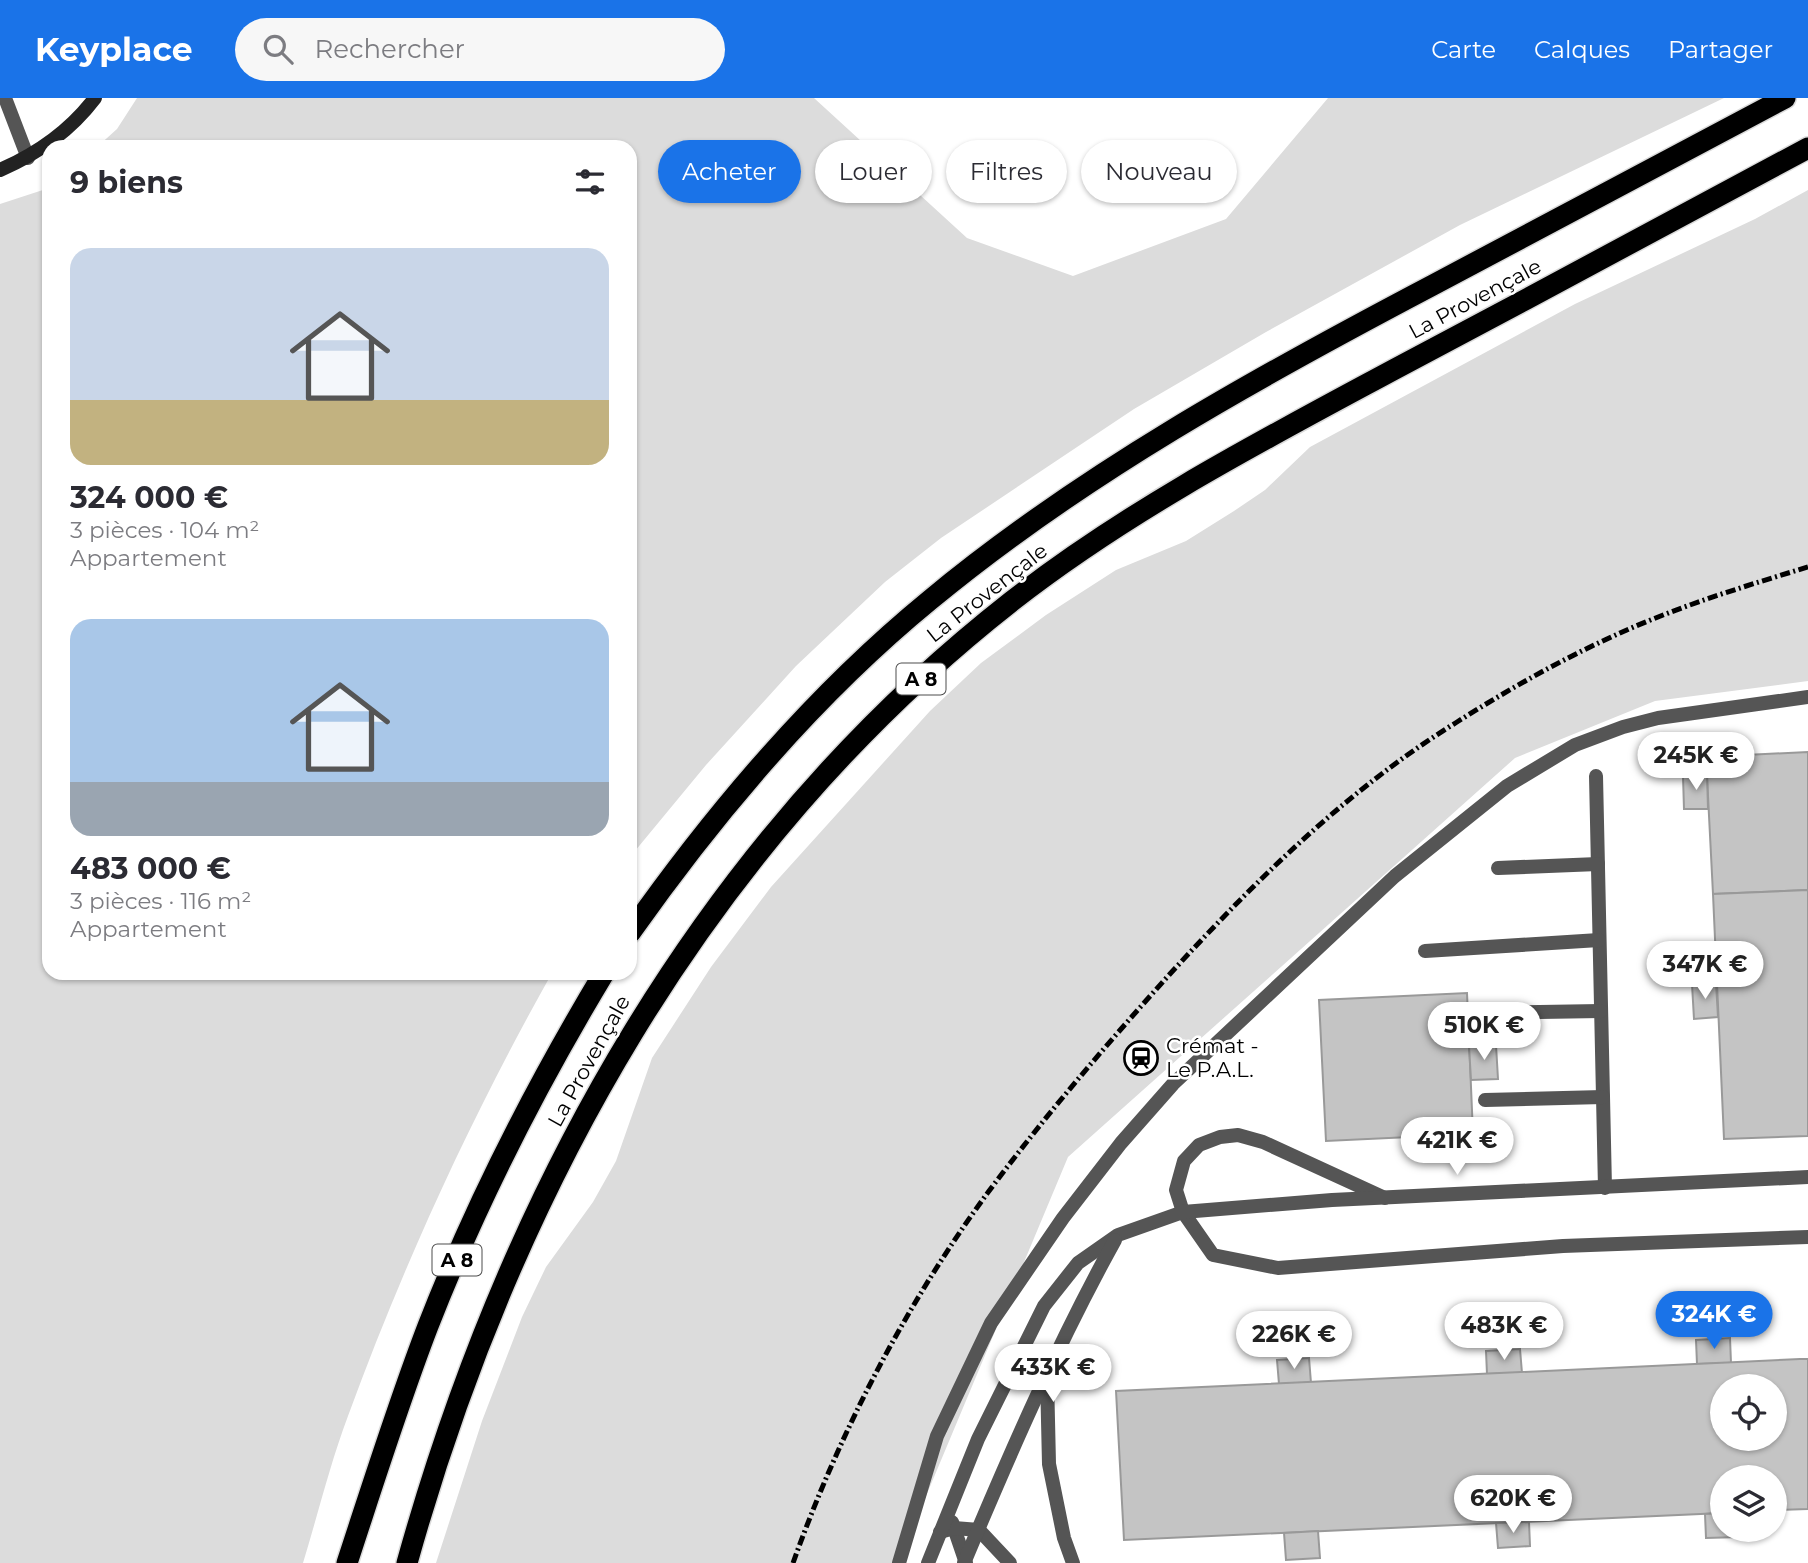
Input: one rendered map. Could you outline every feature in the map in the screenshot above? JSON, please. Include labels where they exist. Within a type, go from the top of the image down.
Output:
[{"type":"highway","name":"La Provençale","points":[[637,923],[673,872],[746,782],[815,706],[928,601],[1046,512],[1200,414],[1318,345],[1785,98]]},
{"type":"highway","name":"La Provençale","points":[[407,1563],[479,1345],[542,1200],[604,1080],[643,1012],[688,944],[819,780],[888,709],[947,655],[1016,598],[1192,479],[1808,148]]},
{"type":"highway","name":"La Provençale","points":[[347,1563],[428,1325],[493,1176],[560,1046],[600,980]]},
{"type":"street","points":[[5,98],[28,158]]},
{"type":"street","points":[[54,140],[95,98]]},
{"type":"street","points":[[0,170],[28,158],[42,148]]},
{"type":"street","points":[[899,1563],[937,1436],[991,1323],[1063,1218],[1121,1143],[1173,1084],[1395,876],[1507,786],[1575,745],[1623,727],[1658,718],[1808,697]]},
{"type":"street","points":[[1596,776],[1605,1188]]},
{"type":"street","points":[[1497,868],[1598,864]]},
{"type":"street","points":[[1425,951],[1600,940]]},
{"type":"street","points":[[1480,1013],[1601,1012]]},
{"type":"street","points":[[1485,1100],[1603,1097]]},
{"type":"street","points":[[1385,1198],[1263,1142],[1238,1135],[1199,1144],[1184,1161],[1176,1190],[1183,1212],[1213,1255],[1278,1268],[1563,1246],[1808,1237]]},
{"type":"street","points":[[928,1563],[947,1530],[949,1511],[978,1439],[1044,1306],[1078,1263],[1118,1235],[1183,1212],[1385,1198],[1808,1177]]},
{"type":"street","points":[[965,1563],[1087,1291],[1118,1235]]},
{"type":"street","points":[[1047,1377],[1049,1464],[1064,1538],[1073,1563]]},
{"type":"street","points":[[947,1530],[979,1530],[1010,1563]]},
{"type":"street","points":[[947,1530],[965,1563]]},
{"type":"shaded area","points":[[137,98],[814,98],[860,140],[815,140],[815,203],[929,203],[967,238],[1073,276],[1226,219],[1328,98],[1724,98],[1460,225],[1266,332],[1134,409],[941,538],[885,582],[796,666],[706,765],[637,849],[637,140],[105,140],[117,129]]},
{"type":"shaded area","points":[[42,190],[42,980],[548,980],[467,1135],[392,1302],[342,1434],[303,1563],[0,1563],[0,204]]},
{"type":"shaded area","points":[[1808,190],[1808,681],[1655,701],[1515,758],[1068,1157],[898,1563],[436,1563],[482,1421],[522,1317],[546,1267],[593,1202],[616,1161],[652,1058],[711,967],[771,887],[930,711],[981,663],[1046,615],[1116,570],[1186,541],[1234,511],[1265,490],[1310,447],[1575,304],[1755,219]]},
{"type":"building","points":[[1808,752],[1808,890],[1713,894],[1706,757]]},
{"type":"building","points":[[1707,774],[1708,809],[1684,809],[1683,776]]},
{"type":"building","points":[[1808,890],[1808,1136],[1724,1139],[1713,894]]},
{"type":"building","points":[[1716,983],[1718,1017],[1694,1019],[1692,984]]},
{"type":"building","points":[[1467,993],[1473,1134],[1326,1141],[1319,1000]]},
{"type":"building","points":[[1496,1045],[1498,1079],[1471,1080],[1469,1046]]},
{"type":"building","points":[[1730,1338],[1731,1363],[1697,1364],[1696,1340]]},
{"type":"building","points":[[1520,1349],[1522,1373],[1487,1374],[1486,1351]]},
{"type":"building","points":[[1309,1358],[1311,1383],[1279,1384],[1277,1360]]},
{"type":"building","points":[[1808,1359],[1808,1509],[1787,1510],[1787,1465],[1710,1465],[1710,1514],[1124,1540],[1116,1391]]},
{"type":"building","points":[[1705,1514],[1710,1514],[1710,1538],[1706,1538]]},
{"type":"building","points":[[1529,1522],[1530,1546],[1498,1548],[1496,1523]]},
{"type":"building","points":[[1318,1531],[1320,1558],[1286,1560],[1284,1533]]},
{"type":"railway","points":[[793,1563],[832,1465],[877,1370],[930,1278],[959,1234],[1010,1163],[1099,1054],[1169,975],[1269,871],[1304,838],[1378,777],[1417,748],[1517,686],[1578,653],[1643,623],[1713,597],[1808,567]]},
{"type":"place","name":"Crémat - Le P.A.L.","points":[[1141,1058]]}]
